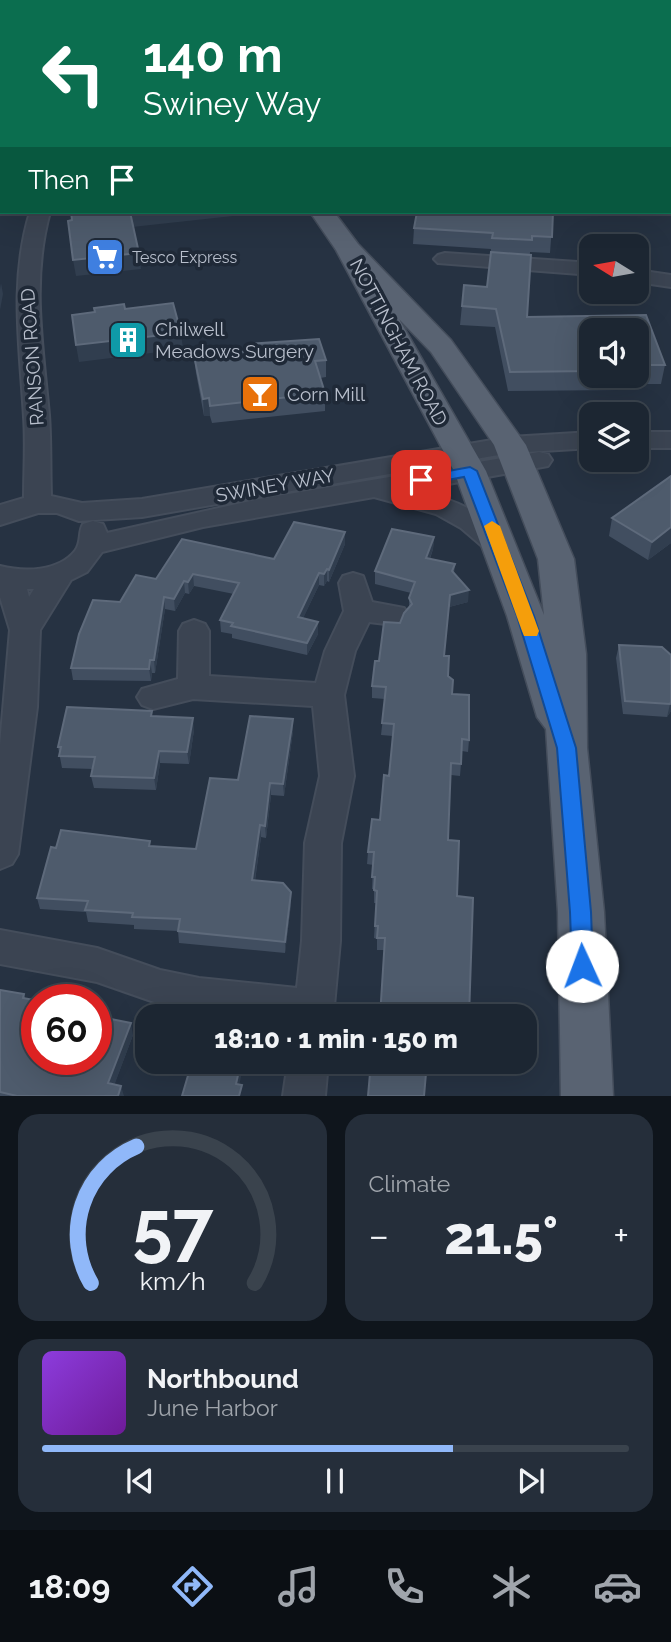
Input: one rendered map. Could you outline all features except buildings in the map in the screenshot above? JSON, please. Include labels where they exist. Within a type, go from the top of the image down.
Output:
[{"type":"main road","name":"NOTTINGHAM ROAD","points":[[323,214],[349,250],[465,463],[526,616],[566,748]]},
{"type":"main road","name":"NOTTINGHAM ROAD","points":[[349,250],[441,346],[515,454],[556,559],[567,654],[566,748],[581,912],[587,1096]]},
{"type":"street","name":"RANSON ROAD","points":[[38,504],[36,409],[26,288],[31,245],[39,214]]},
{"type":"street","points":[[445,258],[579,269]]},
{"type":"street","points":[[649,278],[671,281]]},
{"type":"street","points":[[649,440],[671,440]]},
{"type":"street","points":[[515,454],[579,442]]},
{"type":"street","points":[[515,454],[579,449]]},
{"type":"street","name":"SWINEY WAY","points":[[79,512],[142,509],[515,454]]},
{"type":"street","name":"SWINEY WAY","points":[[25,630],[4,578],[35,580],[60,574],[81,562],[92,546],[205,517],[373,489],[465,463]]},
{"type":"street","name":"SWINEY WAY","points":[[373,489],[439,504],[464,515],[499,546]]},
{"type":"street","points":[[0,516],[14,509],[38,504],[61,505],[79,512],[93,527],[92,546]]},
{"type":"street","name":"SWINEY WAY","points":[[0,854],[19,720],[25,630],[60,574]]},
{"type":"street","points":[[314,1004],[321,941],[323,843],[337,776],[328,695],[331,676],[356,597],[394,615]]},
{"type":"street","points":[[193,687],[194,631]]},
{"type":"street","points":[[153,697],[193,687],[328,695]]},
{"type":"street","points":[[0,947],[97,965],[160,987],[199,996],[256,1004]]},
{"type":"street","points":[[304,1096],[307,1074]]},
{"type":"slow traffic","points":[[492,526],[530,631]]},
{"type":"place","name":"Tesco Express","points":[[105,257]]},
{"type":"place","name":"Chilwell Meadows Surgery","points":[[128,340]]},
{"type":"place","name":"Corn Mill","points":[[260,394]]},
{"type":"route","points":[[421,480],[470,471],[526,616],[566,748],[581,912],[582,966]]}]
